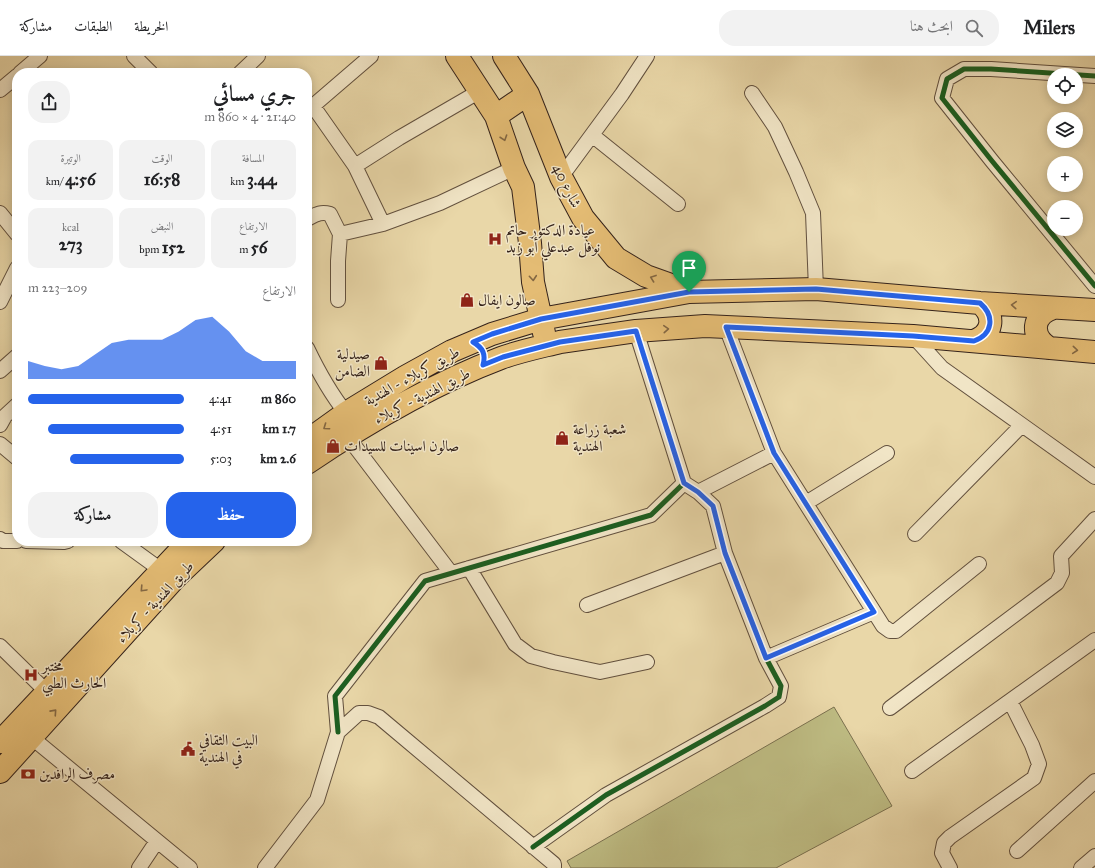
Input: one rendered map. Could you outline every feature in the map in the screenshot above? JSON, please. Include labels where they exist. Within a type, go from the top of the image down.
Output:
[{"type":"main road","points":[[457,56],[496,116],[514,168],[523,187],[530,242],[533,282],[547,345]]},
{"type":"main road","name":"شارع 40","points":[[504,56],[528,94],[561,176],[583,218],[616,258],[646,276],[689,292]]},
{"type":"main road","points":[[496,116],[528,94]]},
{"type":"main road","name":"طريق كربلاء - الهندية","points":[[312,437],[346,413],[405,377],[452,351],[492,334],[541,319],[689,292],[816,289],[980,303],[1095,310]]},
{"type":"main road","points":[[974,341],[985,335],[990,324],[988,312],[980,303]]},
{"type":"main road","points":[[1049,348],[1039,339],[1036,333],[1036,326],[1042,314],[1047,310],[1054,308]]},
{"type":"main road","name":"طريق الهندية - كربلاء","points":[[312,460],[347,436],[410,399],[460,374],[503,357],[547,345],[636,331],[705,326],[913,336],[1095,352]]},
{"type":"main road","points":[[473,342],[479,345],[482,349],[484,354],[483,365]]},
{"type":"main road","points":[[0,742],[184,546]]},
{"type":"main road","name":"طريق الهندية - كربلاء","points":[[0,772],[176,577],[209,546]]},
{"type":"street","points":[[27,68],[40,56]]},
{"type":"street","points":[[134,56],[146,68]]},
{"type":"street","points":[[245,68],[258,56]]},
{"type":"street","points":[[312,107],[371,56]]},
{"type":"street","points":[[561,176],[622,94],[647,56]]},
{"type":"street","points":[[1095,76],[964,68],[947,79],[942,98],[1095,286]]},
{"type":"street","points":[[0,90],[12,80]]},
{"type":"street","points":[[355,166],[399,138],[480,91]]},
{"type":"street","points":[[752,93],[775,127],[813,212],[816,289]]},
{"type":"street","points":[[312,112],[355,166],[383,224]]},
{"type":"street","points":[[592,135],[678,204]]},
{"type":"street","points":[[340,234],[383,224],[440,204],[514,168]]},
{"type":"street","points":[[312,216],[324,212],[330,214],[340,234],[338,300]]},
{"type":"street","points":[[0,213],[12,228]]},
{"type":"street","points":[[0,302],[12,278]]},
{"type":"street","points":[[726,327],[774,453],[883,626],[890,631],[896,631],[979,564]]},
{"type":"street","points":[[533,847],[606,794],[766,706],[779,697],[782,686],[766,658],[725,553],[713,506],[698,492],[684,483],[636,331]]},
{"type":"street","points":[[913,336],[942,368],[1095,477]]},
{"type":"street","points":[[312,358],[336,401],[346,413]]},
{"type":"street","points":[[0,371],[12,360]]},
{"type":"street","points":[[0,425],[5,416],[12,410]]},
{"type":"street","points":[[915,534],[1022,425]]},
{"type":"street","points":[[347,436],[451,573]]},
{"type":"street","points":[[0,444],[12,454]]},
{"type":"street","points":[[698,492],[774,453]]},
{"type":"street","points":[[806,503],[887,453]]},
{"type":"street","points":[[265,868],[318,800],[338,732],[335,696],[425,581],[651,515],[684,483]]},
{"type":"street","points":[[890,708],[1058,583],[1062,572],[1061,556],[1095,520]]},
{"type":"street","points":[[0,539],[12,541]]},
{"type":"street","points":[[128,546],[161,570]]},
{"type":"street","points":[[587,605],[725,553]]},
{"type":"street","points":[[469,568],[515,644],[531,656],[600,672],[647,662]]},
{"type":"street","points":[[766,658],[874,612]]},
{"type":"street","points":[[912,771],[1095,640]]},
{"type":"street","points":[[0,646],[46,692]]},
{"type":"street","points":[[950,868],[942,853],[944,843],[950,837],[1034,778],[1039,764],[1032,745],[1010,701]]},
{"type":"street","points":[[338,732],[359,713],[368,713],[378,717],[554,864],[554,868]]},
{"type":"street","points":[[31,737],[190,868]]},
{"type":"street","points":[[1017,851],[1095,780]]},
{"type":"street","points":[[139,868],[157,841]]},
{"type":"street","points":[[1081,868],[1095,856]]},
{"type":"shaded area","points":[[834,707],[892,806],[776,868],[571,868],[567,861]]},
{"type":"cycle path","points":[[1095,76],[991,69],[964,69],[947,79],[942,98],[1095,286]]},
{"type":"cycle path","points":[[338,732],[335,696],[425,581],[651,515],[684,483],[636,331]]},
{"type":"cycle path","points":[[533,847],[606,795],[779,697],[781,686],[766,658],[725,553],[713,506],[698,492],[684,483]]},
{"type":"place","name":"عيادة الدكتور حاتم نوفل عبدعلي أبو زبد","points":[[495,239]]},
{"type":"place","name":"صالون ايفال","points":[[467,300]]},
{"type":"place","name":"صيدلية الضامن","points":[[381,363]]},
{"type":"place","name":"شعبة زراعة الهندية","points":[[562,438]]},
{"type":"place","name":"صالون اسينات للسيدات","points":[[333,446]]},
{"type":"place","name":"مختبر الحارث الطبي","points":[[31,675]]},
{"type":"place","name":"البيت الثقافي في الهندية","points":[[188,749]]},
{"type":"place","name":"مصرف الرافدين","points":[[28,774]]},
{"type":"route","points":[[816,289],[980,303],[988,312],[990,318],[990,324],[985,335],[974,341],[913,336],[726,327],[774,453],[874,612],[766,658],[725,553],[713,506],[698,492],[684,483],[636,331],[560,342],[503,357],[483,365],[484,354],[482,349],[479,345],[473,342],[492,334],[541,319],[689,292],[816,289]]}]
